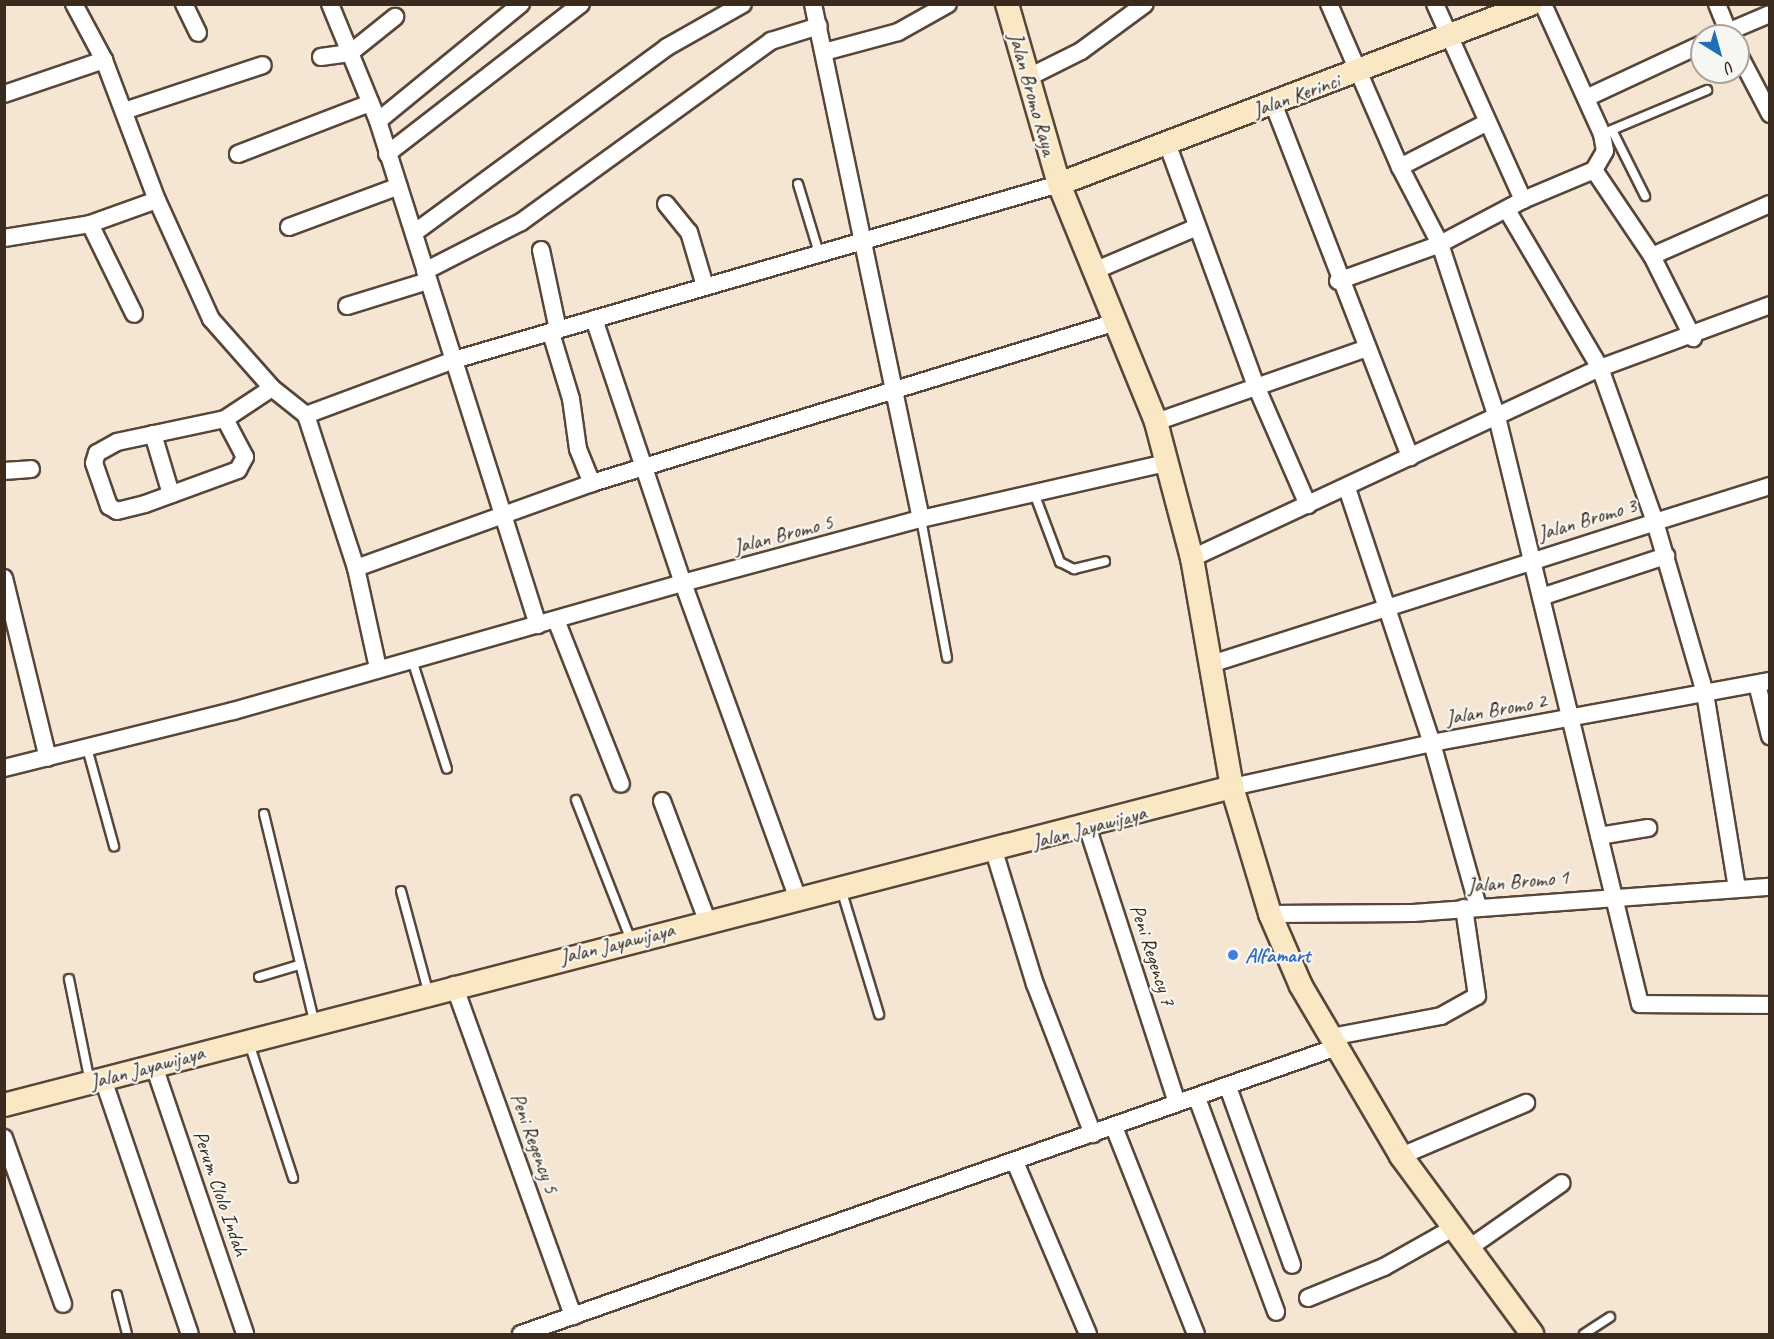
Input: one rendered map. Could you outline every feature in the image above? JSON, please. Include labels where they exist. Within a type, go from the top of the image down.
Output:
[{"type":"main road","name":"Jalan Bromo Raya","points":[[1007,4],[1059,184],[1113,323],[1156,422],[1192,558],[1208,665],[1232,787],[1270,914],[1334,1042],[1401,1156],[1532,1335]]},
{"type":"main road","name":"Jalan Kerinci","points":[[1059,184],[1360,72],[1531,4]]},
{"type":"main road","name":"Jalan Jayawijaya","points":[[4,1105],[314,1021],[840,885],[1088,829],[1232,787]]},
{"type":"street","points":[[74,4],[104,60],[157,201],[211,319],[272,388],[306,415],[356,568],[378,668]]},
{"type":"street","points":[[184,4],[198,33]]},
{"type":"street","points":[[330,4],[378,121],[505,515],[538,625]]},
{"type":"street","points":[[378,121],[521,4]]},
{"type":"street","points":[[387,154],[581,4]]},
{"type":"street","points":[[414,233],[667,47],[743,4]]},
{"type":"street","points":[[813,4],[863,239],[892,394],[921,519]]},
{"type":"street","points":[[824,52],[898,32],[948,4]]},
{"type":"street","points":[[1029,77],[1082,51],[1145,4]]},
{"type":"street","points":[[1329,4],[1400,167],[1440,244],[1497,417],[1640,1004],[1770,1005]]},
{"type":"street","points":[[1435,4],[1486,123],[1523,200]]},
{"type":"street","points":[[1338,281],[1440,244],[1523,200],[1594,170],[1605,151],[1607,132],[1586,98],[1544,4]]},
{"type":"street","points":[[1717,4],[1722,24]]},
{"type":"street","points":[[1749,24],[1770,14]]},
{"type":"street","points":[[321,57],[350,53],[395,17]]},
{"type":"street","points":[[347,306],[427,276],[521,222],[771,41],[819,26]]},
{"type":"street","points":[[1586,98],[1690,50]]},
{"type":"street","points":[[4,94],[104,60]]},
{"type":"street","points":[[124,111],[263,65]]},
{"type":"street","points":[[1750,75],[1770,114]]},
{"type":"street","points":[[238,154],[370,103]]},
{"type":"street","points":[[1273,103],[1338,281],[1410,457]]},
{"type":"street","points":[[1400,167],[1486,123]]},
{"type":"street","points":[[1167,143],[1256,386],[1308,505]]},
{"type":"street","points":[[1594,170],[1652,256],[1693,338]]},
{"type":"street","points":[[306,415],[454,360],[863,239],[1059,184]]},
{"type":"street","points":[[289,227],[399,186]]},
{"type":"street","points":[[4,238],[90,224],[157,201]]},
{"type":"street","points":[[666,204],[689,232],[705,286]]},
{"type":"street","points":[[1652,256],[1770,204]]},
{"type":"street","points":[[1507,210],[1600,368],[1655,522],[1770,486]]},
{"type":"street","points":[[90,224],[134,314]]},
{"type":"street","points":[[1094,271],[1197,227]]},
{"type":"street","points":[[541,250],[554,331],[571,399],[578,449],[592,483]]},
{"type":"street","points":[[1192,558],[1347,488],[1600,368],[1693,338],[1770,305]]},
{"type":"street","points":[[594,319],[683,584],[797,896]]},
{"type":"street","points":[[356,568],[592,483],[892,394],[1113,323]]},
{"type":"street","points":[[1156,422],[1364,348]]},
{"type":"street","points":[[225,419],[244,465],[171,494],[112,509],[94,463],[105,447],[225,419],[272,388]]},
{"type":"street","points":[[153,434],[171,494]]},
{"type":"street","name":"Jalan Bromo 5","points":[[4,768],[87,748],[412,660],[921,519],[1166,462]]},
{"type":"street","points":[[4,471],[31,469]]},
{"type":"street","points":[[521,1335],[1228,1087],[1334,1042],[1442,1016],[1477,996],[1471,907],[1432,743],[1347,488]]},
{"type":"street","name":"Jalan Bromo 3","points":[[1208,665],[1532,559],[1655,522],[1705,693],[1737,888]]},
{"type":"street","points":[[1541,597],[1666,556]]},
{"type":"street","points":[[4,578],[48,758]]},
{"type":"street","points":[[556,620],[621,784]]},
{"type":"street","points":[[1763,682],[1770,736]]},
{"type":"street","name":"Jalan Bromo 2","points":[[1232,787],[1432,743],[1763,682]]},
{"type":"street","points":[[662,801],[707,920]]},
{"type":"street","points":[[1599,836],[1648,828]]},
{"type":"street","name":"Peni Regency 7","points":[[1088,829],[1175,1096]]},
{"type":"street","points":[[994,851],[1035,984],[1093,1134]]},
{"type":"street","name":"Jalan Bromo 1","points":[[1270,914],[1471,907],[1615,895],[1770,887]]},
{"type":"street","name":"Peni Regency 5","points":[[454,985],[573,1316]]},
{"type":"street","name":"Perum Clolo Indah","points":[[154,1066],[245,1335]]},
{"type":"street","points":[[96,1081],[190,1335]]},
{"type":"street","points":[[1228,1087],[1292,1265]]},
{"type":"street","points":[[1197,1098],[1276,1312]]},
{"type":"street","points":[[1401,1156],[1526,1103]]},
{"type":"street","points":[[1114,1127],[1197,1335]]},
{"type":"street","points":[[4,1138],[63,1304]]},
{"type":"street","points":[[1015,1162],[1088,1335]]},
{"type":"street","points":[[1469,1248],[1562,1184]]},
{"type":"street","points":[[1308,1298],[1383,1268],[1454,1228]]},
{"type":"lane","points":[[1645,196],[1607,132],[1707,90]]},
{"type":"lane","points":[[798,184],[819,253]]},
{"type":"lane","points":[[1034,493],[1060,562],[1074,568],[1105,561]]},
{"type":"lane","points":[[921,519],[947,658]]},
{"type":"lane","points":[[412,660],[447,769]]},
{"type":"lane","points":[[87,748],[114,846]]},
{"type":"lane","points":[[576,800],[631,940]]},
{"type":"lane","points":[[264,814],[314,1021]]},
{"type":"lane","points":[[840,885],[879,1014]]},
{"type":"lane","points":[[401,891],[428,992]]},
{"type":"lane","points":[[259,976],[299,965]]},
{"type":"lane","points":[[69,979],[96,1081]]},
{"type":"lane","points":[[248,1040],[293,1178]]},
{"type":"lane","points":[[117,1295],[127,1335]]},
{"type":"lane","points":[[1584,1335],[1610,1317]]},
{"type":"place","name":"Alfamart","points":[[1233,955]]}]
